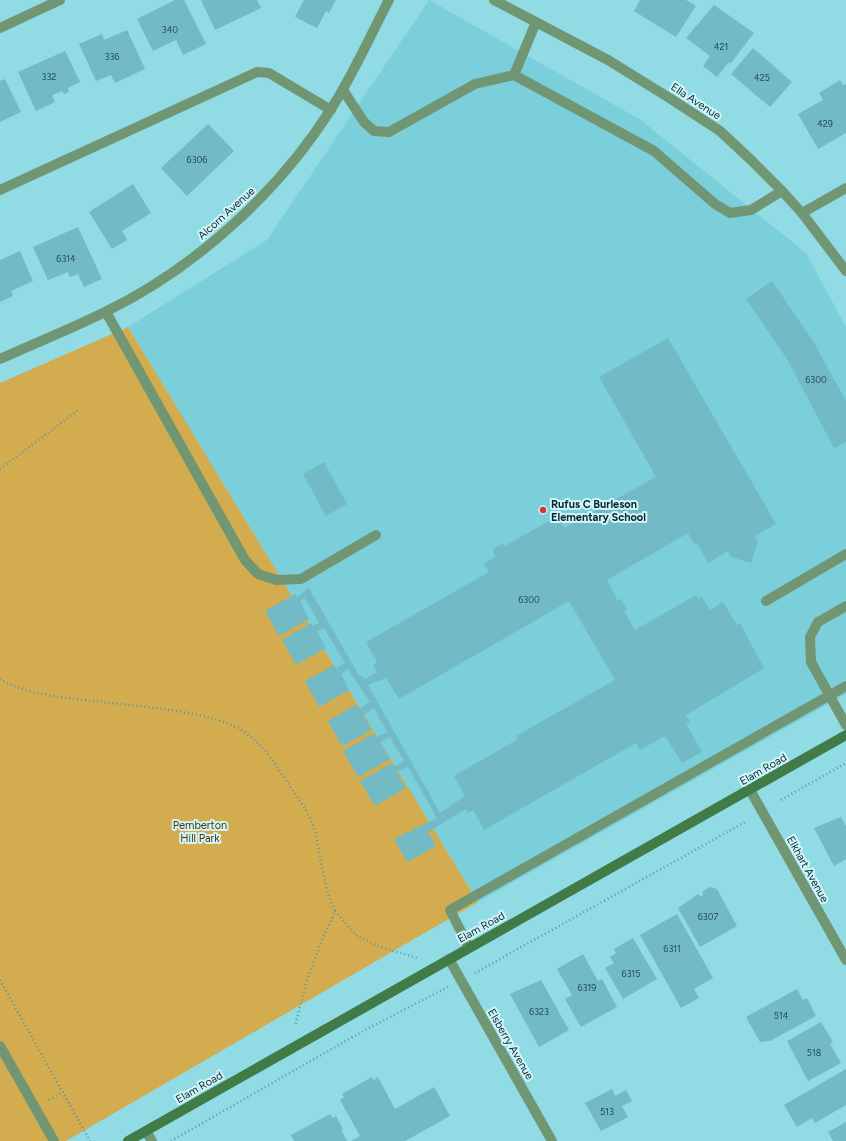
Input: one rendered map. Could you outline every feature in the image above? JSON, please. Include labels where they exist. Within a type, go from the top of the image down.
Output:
[{"type":"street","points":[[0,28],[60,0]]},
{"type":"street","name":"Alcorn Avenue","points":[[0,359],[106,312],[164,279],[241,218],[278,180],[305,147],[331,110],[343,90],[389,0]]},
{"type":"street","name":"Ella Avenue","points":[[494,0],[608,60],[672,99],[720,131],[750,159],[802,213],[846,271]]},
{"type":"street","points":[[514,75],[536,22]]},
{"type":"street","points":[[0,190],[257,72],[270,73],[331,110]]},
{"type":"street","points":[[343,90],[364,122],[374,131],[389,132],[475,84],[514,75],[654,151],[715,204],[730,213],[751,210],[782,191]]},
{"type":"street","points":[[802,213],[846,188]]},
{"type":"street","points":[[106,312],[241,554],[258,574],[276,580],[300,579],[376,535]]},
{"type":"street","points":[[766,601],[846,554]]},
{"type":"street","points":[[846,606],[818,622],[810,637],[811,662],[846,725]]},
{"type":"street","points":[[469,947],[450,910],[846,686]]},
{"type":"street","name":"Elam Road","points":[[128,1141],[846,735]]},
{"type":"street","name":"Elkhart Avenue","points":[[750,790],[846,960]]},
{"type":"street","name":"Elsberry Avenue","points":[[449,959],[552,1141]]},
{"type":"street","points":[[0,1046],[54,1141]]},
{"type":"street","points":[[146,1131],[152,1141]]},
{"type":"path","points":[[0,469],[78,410]]},
{"type":"path","points":[[0,679],[8,684],[36,692],[66,698],[192,714],[229,723],[246,733],[273,759],[310,820],[317,841],[325,883],[335,911],[356,935],[375,945],[417,958]]},
{"type":"path","points":[[781,800],[846,763]]},
{"type":"path","points":[[296,1026],[307,980],[335,911]]},
{"type":"path","points":[[0,980],[90,1141]]},
{"type":"shaded area","name":"Rufus C Burleson Elementary School","points":[[429,0],[641,120],[806,253],[846,327],[846,694],[478,902],[128,327],[267,240]]},
{"type":"green space","name":"Pemberton Hill Park","points":[[128,327],[478,902],[66,1141],[0,1141],[0,383]]},
{"type":"building","points":[[175,0],[184,0],[206,44],[183,55],[176,40],[153,51],[137,19]]},
{"type":"building","points":[[201,0],[257,0],[261,8],[215,30]]},
{"type":"building","points":[[304,0],[336,0],[329,13],[326,11],[317,28],[295,17]]},
{"type":"building","points":[[640,0],[686,0],[696,6],[676,37],[634,11]]},
{"type":"building","points":[[714,5],[754,33],[731,63],[729,62],[717,77],[703,66],[710,56],[686,38]]},
{"type":"building","points":[[127,30],[145,69],[115,83],[111,75],[96,81],[79,44],[102,34],[104,40]]},
{"type":"building","points":[[753,48],[792,82],[770,107],[731,74]]},
{"type":"building","points":[[65,51],[80,82],[68,88],[69,92],[64,94],[62,91],[52,95],[55,102],[36,111],[18,72]]},
{"type":"building","points":[[5,79],[21,112],[0,122],[0,81]]},
{"type":"building","points":[[840,80],[843,85],[846,85],[846,133],[818,149],[798,114],[823,100],[819,93]]},
{"type":"building","points":[[208,124],[234,151],[187,196],[161,168]]},
{"type":"building","points":[[133,184],[151,213],[122,231],[127,240],[112,249],[89,212]]},
{"type":"building","points":[[78,227],[102,279],[84,287],[78,274],[70,277],[68,272],[48,280],[33,247]]},
{"type":"building","points":[[20,251],[33,281],[11,291],[13,296],[0,302],[0,260]]},
{"type":"building","points":[[772,281],[813,341],[846,401],[846,442],[834,448],[787,359],[746,299]]},
{"type":"building","points":[[668,338],[776,524],[755,536],[758,541],[751,563],[731,557],[728,551],[708,563],[697,543],[694,544],[688,533],[607,580],[618,601],[621,599],[627,610],[624,611],[635,630],[696,595],[698,599],[702,597],[710,610],[723,602],[737,625],[740,623],[764,668],[686,715],[690,722],[686,724],[702,752],[682,763],[665,736],[640,750],[636,743],[484,830],[473,810],[468,813],[466,809],[428,832],[436,846],[407,862],[394,839],[437,818],[408,767],[397,772],[406,788],[375,806],[360,781],[392,763],[394,767],[404,761],[390,737],[380,742],[390,759],[358,777],[343,751],[375,733],[377,737],[387,732],[374,708],[363,715],[372,730],[342,746],[328,721],[357,704],[359,709],[370,702],[348,669],[341,674],[349,690],[319,707],[305,681],[334,665],[336,668],[345,663],[324,628],[317,631],[326,648],[296,665],[282,640],[311,623],[313,626],[319,623],[305,598],[300,601],[309,619],[279,636],[265,611],[295,594],[297,597],[309,588],[358,674],[365,679],[377,672],[373,665],[377,662],[366,642],[489,572],[484,564],[495,557],[493,549],[503,543],[505,546],[558,516],[564,528],[656,477],[599,377]],"holes":[[[569,601],[615,680],[516,736],[518,739],[454,776],[465,796],[440,813],[368,685],[386,678],[399,699]]]},
{"type":"building","points":[[324,462],[347,504],[326,516],[303,474]]},
{"type":"building","points":[[841,817],[846,826],[846,859],[834,866],[814,828]]},
{"type":"building","points":[[710,887],[717,889],[737,926],[700,947],[678,908],[698,894],[700,897],[703,895],[703,891]]},
{"type":"building","points":[[677,914],[713,978],[694,989],[699,998],[681,1008],[640,935]]},
{"type":"building","points":[[633,938],[657,979],[623,999],[605,968],[614,963],[610,957],[616,953],[614,949]]},
{"type":"building","points":[[583,954],[598,981],[602,979],[617,1007],[581,1027],[565,999],[572,995],[557,969]]},
{"type":"building","points":[[541,980],[569,1030],[539,1047],[510,994]]},
{"type":"building","points":[[797,989],[803,1000],[807,998],[816,1016],[770,1041],[760,1042],[746,1017]]},
{"type":"building","points":[[821,1022],[833,1042],[830,1044],[841,1063],[808,1081],[787,1041]]},
{"type":"building","points":[[846,1069],[846,1105],[815,1123],[812,1118],[797,1127],[784,1105]]},
{"type":"building","points":[[372,1077],[374,1080],[378,1077],[395,1109],[434,1087],[450,1116],[405,1141],[351,1141],[360,1136],[340,1100],[344,1097],[342,1094]]},
{"type":"building","points":[[612,1089],[615,1096],[626,1090],[632,1101],[622,1106],[628,1117],[601,1131],[585,1103]]},
{"type":"building","points":[[330,1114],[333,1118],[336,1116],[347,1141],[294,1141],[291,1135]]},
{"type":"building","points":[[846,1122],[846,1141],[833,1141],[828,1132]]},
{"type":"place","name":"Rufus C Burleson Elementary School","points":[[543,510]]}]
